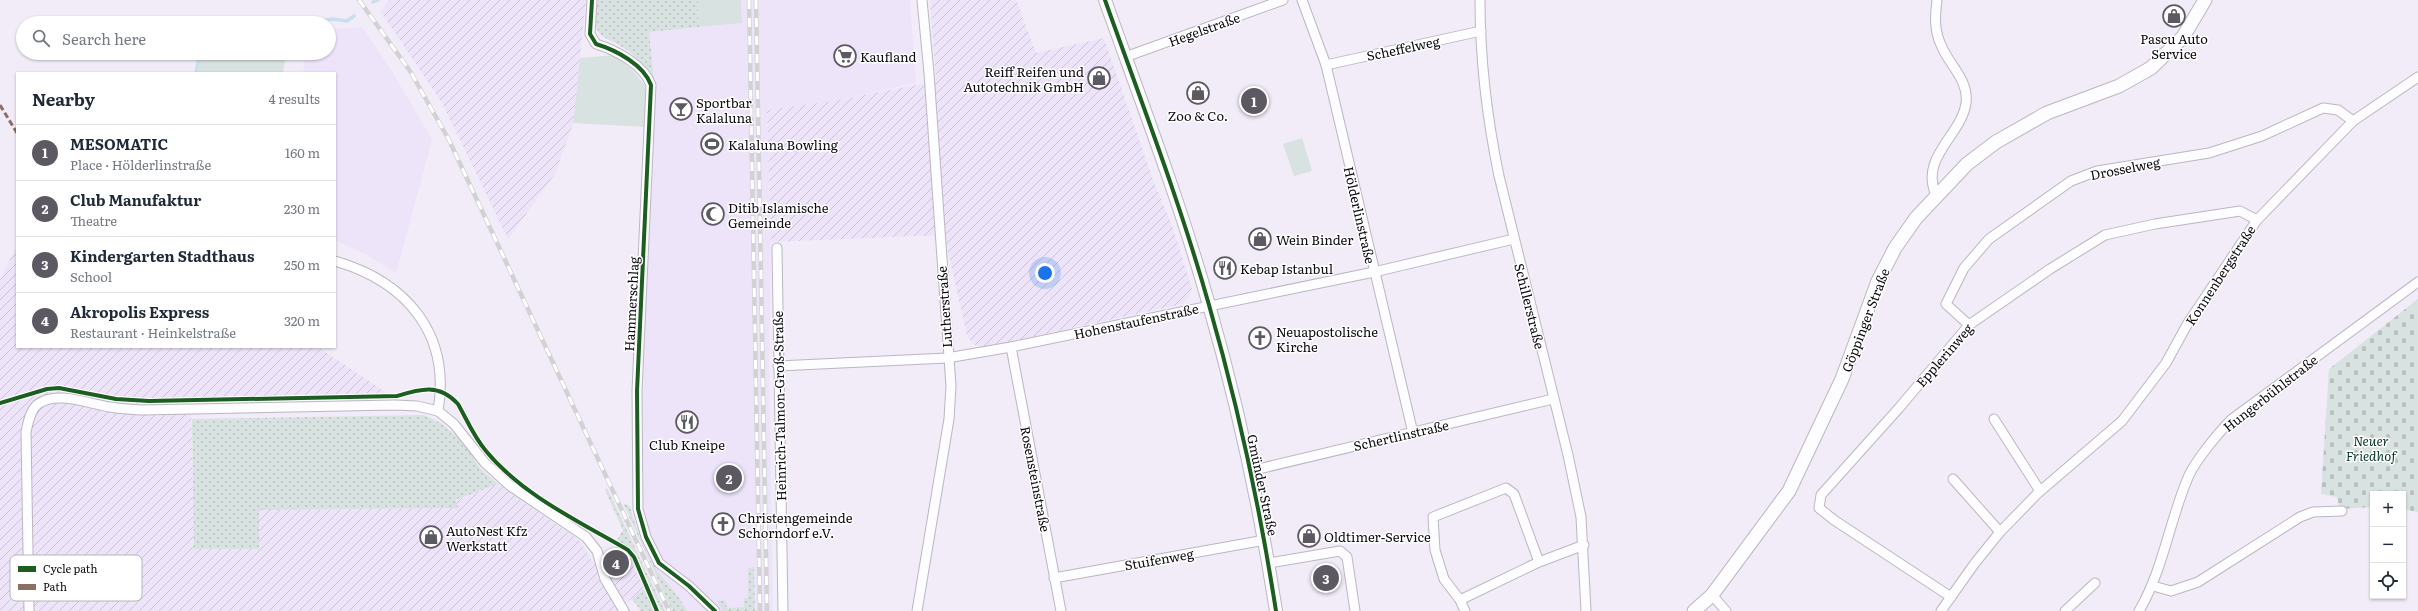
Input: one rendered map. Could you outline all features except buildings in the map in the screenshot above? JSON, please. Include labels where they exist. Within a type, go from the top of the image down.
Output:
[{"type":"main road","name":"Göppinger Straße","points":[[1694,611],[1712,595],[1794,482],[1842,379],[1878,281],[1895,248],[1936,195],[1967,164],[2024,125],[2047,113],[2119,86],[2151,68],[2183,37],[2205,0]]},
{"type":"street","name":"Hammerschlag","points":[[592,0],[590,34],[596,44],[611,48],[636,66],[648,76],[651,85],[637,391],[638,509],[646,537],[659,563],[689,586],[715,611]]},
{"type":"street","name":"Lutherstraße","points":[[917,611],[949,419],[950,386],[929,73],[922,0]]},
{"type":"street","name":"Gmünder Straße","points":[[1105,0],[1209,306],[1250,470],[1269,563],[1276,611]]},
{"type":"street","name":"Hegelstraße","points":[[1125,57],[1283,0]]},
{"type":"street","name":"Hölderlinstraße","points":[[1302,0],[1326,65],[1413,433]]},
{"type":"street","name":"Schillerstraße","points":[[1480,0],[1481,31],[1490,132],[1514,239],[1568,455],[1581,517],[1584,545],[1586,611]]},
{"type":"street","points":[[1936,195],[1931,183],[1935,161],[1966,104],[1966,90],[1941,46],[1936,29],[1937,0]]},
{"type":"street","name":"Scheffelweg","points":[[1326,65],[1481,31]]},
{"type":"street","name":"Konnenbergstraße","points":[[1941,611],[1974,563],[2000,532],[2040,491],[2122,421],[2166,363],[2188,323],[2257,220],[2353,121],[2418,76]]},
{"type":"street","name":"Drosselweg","points":[[1968,325],[1946,304],[1964,268],[1989,239],[2071,181],[2097,171],[2209,153],[2262,136],[2323,108],[2338,110],[2353,121]]},
{"type":"street","name":"Epplerinweg","points":[[1951,597],[1882,553],[1819,508],[1822,495],[1899,408],[1968,325],[2050,269],[2105,235],[2155,224],[2240,211],[2257,220]]},
{"type":"street","name":"Hohenstaufenstraße","points":[[778,366],[947,358],[1011,347],[1374,272],[1514,239]]},
{"type":"street","name":"Heinrich-Talmon-Groß-Straße","points":[[777,248],[782,611]]},
{"type":"street","points":[[336,261],[357,268],[403,297],[425,323],[437,351],[441,372],[438,410]]},
{"type":"street","name":"Hungerbühlstraße","points":[[2139,611],[2153,586],[2187,478],[2221,431],[2232,419],[2418,282]]},
{"type":"street","name":"Rosensteinstraße","points":[[1011,347],[1061,611]]},
{"type":"street","points":[[28,555],[26,432],[30,416],[37,404],[49,399],[68,399],[111,408],[141,410],[395,405],[417,406],[438,410],[454,424],[485,463],[509,486],[586,537],[597,551],[605,579],[624,611]]},
{"type":"street","name":"Schertlinstraße","points":[[1250,470],[1553,399]]},
{"type":"street","points":[[1994,419],[2040,491]]},
{"type":"street","points":[[1953,479],[2000,532]]},
{"type":"street","points":[[1465,611],[1460,600],[1444,579],[1435,550],[1433,517],[1506,488],[1514,494],[1539,562]]},
{"type":"street","points":[[2153,586],[2172,591],[2198,582],[2300,517],[2313,512],[2342,511]]},
{"type":"street","name":"Stuifenweg","points":[[1054,578],[1264,540]]},
{"type":"street","points":[[1460,600],[1539,562],[1584,545]]},
{"type":"street","points":[[1269,563],[1340,551],[1346,557],[1355,611]]},
{"type":"street","points":[[2066,611],[2096,583]]},
{"type":"street","points":[[1712,595],[1726,611]]},
{"type":"street","points":[[29,601],[29,611]]},
{"type":"shaded area","points":[[390,0],[586,0],[573,124],[555,174],[508,239],[442,103],[380,11]]},
{"type":"shaded area","points":[[741,0],[910,0],[916,83],[833,101],[767,110],[771,242],[769,364],[773,611],[674,611],[643,543],[638,399],[650,191],[654,79],[649,32],[742,23]]},
{"type":"shaded area","points":[[930,0],[1016,0],[1036,53],[1104,38],[1153,180],[1173,228],[1192,289],[1189,297],[1182,304],[981,348],[972,343],[967,335],[944,235],[771,242],[767,110],[833,101],[936,81]]},
{"type":"shaded area","points":[[362,27],[393,73],[432,140],[396,273],[365,254],[336,240],[336,72],[303,72],[305,60],[336,60],[336,29]]},
{"type":"shaded area","points":[[16,247],[16,348],[320,348],[387,393],[191,398],[194,549],[258,510],[459,508],[454,501],[498,484],[580,541],[593,562],[619,549],[632,558],[645,588],[625,604],[631,611],[0,611],[0,280]]},
{"type":"green space","points":[[596,0],[698,0],[699,27],[649,32],[654,79],[631,53],[598,31],[595,14]]},
{"type":"green space","points":[[698,0],[741,0],[742,23],[699,27]]},
{"type":"green space","points":[[614,55],[632,70],[645,85],[645,127],[573,123],[580,58]]},
{"type":"green space","points":[[201,60],[285,60],[283,72],[198,72]]},
{"type":"green space","points":[[1302,138],[1312,171],[1294,176],[1283,144]]},
{"type":"green space","name":"Neuer Friedhof","points":[[2418,299],[2418,512],[2406,510],[2406,491],[2370,491],[2370,507],[2340,509],[2337,497],[2321,494],[2329,369]]},
{"type":"green space","points":[[424,415],[441,423],[463,442],[480,468],[498,484],[455,500],[459,508],[259,510],[259,549],[194,549],[192,419]]},
{"type":"green space","points":[[607,488],[665,611],[661,611],[636,554],[617,540],[623,530],[605,490]]},
{"type":"green space","points":[[623,503],[630,506],[635,524],[651,561],[687,611],[672,611]]},
{"type":"green space","points":[[754,567],[755,611],[723,611],[717,601],[725,600],[727,608],[744,607],[744,598],[748,598],[748,568]]},
{"type":"green space","points":[[645,588],[655,611],[641,611],[632,599]]},
{"type":"waterway","points":[[373,2],[378,0]]},
{"type":"waterway","points":[[336,19],[347,21],[354,16]]},
{"type":"waterway","points":[[196,72],[199,60]]},
{"type":"railway","points":[[359,0],[410,71],[449,140],[669,611]]},
{"type":"railway","points":[[749,0],[760,611]]},
{"type":"railway","points":[[756,0],[767,611]]},
{"type":"marked path","points":[[0,105],[16,131]]},
{"type":"cycle path","points":[[592,0],[590,34],[596,44],[612,50],[628,59],[642,71],[651,85],[637,391],[638,509],[646,537],[659,563],[689,586],[715,611]]},
{"type":"cycle path","points":[[1105,0],[1186,228],[1220,343],[1247,457],[1263,534],[1276,611]]},
{"type":"cycle path","points":[[0,403],[47,389],[59,388],[116,399],[149,401],[397,396],[414,391],[436,390],[451,397],[458,404],[474,434],[500,467],[534,494],[552,506],[628,550],[634,557],[657,611]]},
{"type":"place","name":"Pascu Auto Service","points":[[2174,16]]},
{"type":"place","name":"Kaufland","points":[[845,56]]},
{"type":"place","name":"Reiff Reifen und Autotechnik GmbH","points":[[1099,78]]},
{"type":"place","name":"Zoo & Co.","points":[[1198,93]]},
{"type":"place","name":"MESOMATIC","points":[[1254,101]]},
{"type":"place","name":"Sportbar Kalaluna","points":[[681,109]]},
{"type":"place","name":"Kalaluna Bowling","points":[[712,144]]},
{"type":"place","name":"Ditib Islamische Gemeinde","points":[[713,214]]},
{"type":"place","name":"Wein Binder","points":[[1260,239]]},
{"type":"place","name":"Kebap Istanbul","points":[[1225,268]]},
{"type":"place","name":"Neuapostolische Kirche","points":[[1260,338]]},
{"type":"place","name":"Club Kneipe","points":[[687,422]]},
{"type":"place","name":"Club Manufaktur","points":[[729,478]]},
{"type":"place","name":"Christengemeinde Schorndorf e.V.","points":[[723,524]]},
{"type":"place","name":"Oldtimer-Service","points":[[1309,536]]},
{"type":"place","name":"AutoNest Kfz Werkstatt","points":[[431,537]]},
{"type":"place","name":"Akropolis Express","points":[[616,563]]},
{"type":"place","name":"Kindergarten Stadthaus","points":[[1326,578]]}]
